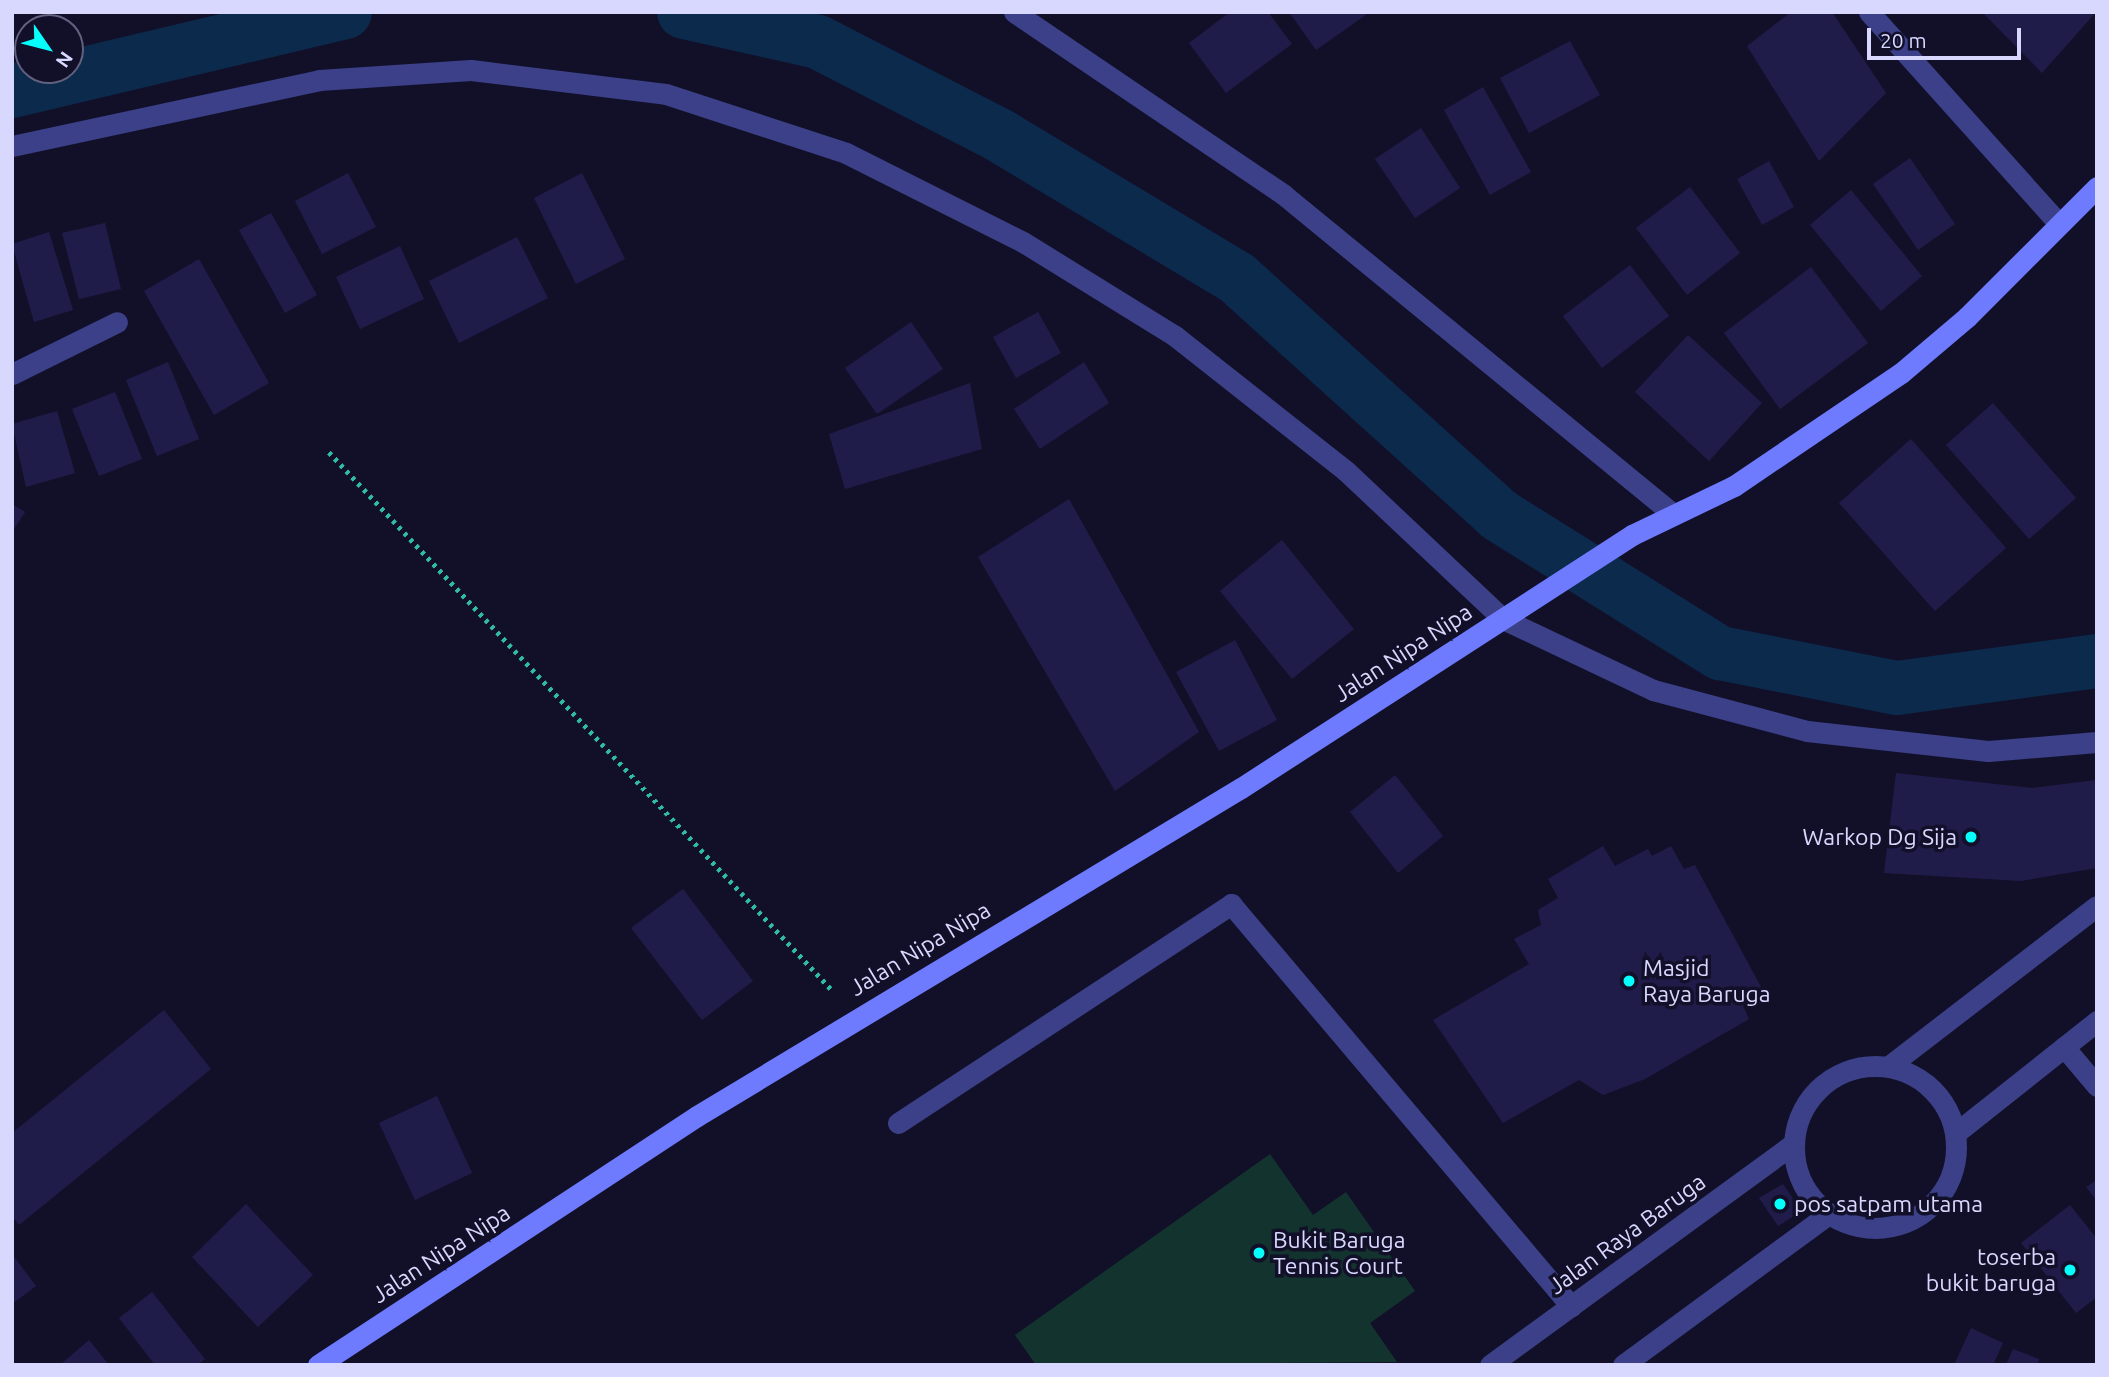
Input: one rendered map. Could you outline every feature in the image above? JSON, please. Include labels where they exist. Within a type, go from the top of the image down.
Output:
[{"type":"street","points":[[1014,12],[1284,195],[1673,514]]},
{"type":"street","points":[[1869,12],[2059,224]]},
{"type":"street","points":[[12,146],[319,80],[471,71],[666,94],[846,153],[1023,242],[1175,336],[1346,471],[1503,619],[1653,690],[1807,732],[1988,751],[2097,742]]},
{"type":"street","name":"Jalan Nipa Nipa","points":[[318,1365],[856,1017],[1241,788],[1632,535],[1734,486],[1900,373],[2097,187]]},
{"type":"street","points":[[12,374],[117,322]]},
{"type":"street","points":[[898,1124],[1231,904],[1571,1306]]},
{"type":"street","points":[[1889,1066],[2097,906]]},
{"type":"street","points":[[1957,1132],[2097,1021]]},
{"type":"street","points":[[2064,1047],[2097,1086]]},
{"type":"street","points":[[1889,1066],[1921,1077],[1944,1101],[1957,1132],[1951,1180],[1920,1217],[1873,1230],[1827,1215],[1801,1185],[1793,1144],[1801,1110],[1824,1083],[1855,1067],[1889,1066]]},
{"type":"street","name":"Jalan Raya Baruga","points":[[1490,1365],[1793,1144]]},
{"type":"street","points":[[1623,1365],[1827,1215]]},
{"type":"path","points":[[329,452],[856,1017]]},
{"type":"green space","name":"Bukit Baruga Tennis Court","points":[[1270,1154],[1313,1215],[1346,1192],[1415,1291],[1370,1323],[1397,1362],[1036,1365],[1015,1335]]},
{"type":"building","points":[[1230,12],[1268,12],[1292,44],[1226,93],[1189,43]]},
{"type":"building","points":[[1289,12],[1366,12],[1367,14],[1316,50]]},
{"type":"building","points":[[1791,12],[1832,12],[1886,93],[1819,161],[1747,46]]},
{"type":"building","points":[[1982,12],[2096,12],[2042,73]]},
{"type":"building","points":[[1570,41],[1600,95],[1529,133],[1500,78]]},
{"type":"building","points":[[1483,87],[1531,172],[1490,195],[1444,110]]},
{"type":"building","points":[[1421,128],[1460,188],[1415,218],[1375,159]]},
{"type":"building","points":[[1910,158],[1955,224],[1918,250],[1873,184]]},
{"type":"building","points":[[1769,161],[1794,207],[1762,225],[1737,179]]},
{"type":"building","points":[[348,173],[376,227],[322,254],[295,201]]},
{"type":"building","points":[[582,173],[625,259],[576,284],[534,198]]},
{"type":"building","points":[[1690,187],[1740,253],[1687,295],[1636,228]]},
{"type":"building","points":[[1851,190],[1922,276],[1881,311],[1810,225]]},
{"type":"building","points":[[271,213],[317,295],[285,313],[239,230]]},
{"type":"building","points":[[105,223],[121,289],[79,299],[62,233]]},
{"type":"building","points":[[49,232],[73,310],[34,322],[12,244]]},
{"type":"building","points":[[517,237],[548,298],[459,343],[429,281]]},
{"type":"building","points":[[400,246],[424,299],[360,329],[336,277]]},
{"type":"building","points":[[199,259],[269,383],[214,415],[144,291]]},
{"type":"building","points":[[1630,265],[1669,316],[1602,368],[1563,316]]},
{"type":"building","points":[[1811,267],[1868,343],[1780,409],[1724,333]]},
{"type":"building","points":[[1038,312],[1061,353],[1016,378],[993,337]]},
{"type":"building","points":[[911,322],[943,369],[877,414],[845,368]]},
{"type":"building","points":[[1688,335],[1762,403],[1709,461],[1635,392]]},
{"type":"building","points":[[168,362],[199,439],[157,456],[126,380]]},
{"type":"building","points":[[1084,362],[1109,403],[1040,449],[1014,409]]},
{"type":"building","points":[[970,383],[982,449],[845,489],[829,434]]},
{"type":"building","points":[[115,392],[142,459],[99,476],[72,409]]},
{"type":"building","points":[[1993,403],[2076,498],[2029,539],[1946,445]]},
{"type":"building","points":[[57,411],[75,473],[26,487],[12,424]]},
{"type":"building","points":[[1911,439],[2006,548],[1935,611],[1839,503]]},
{"type":"building","points":[[1069,499],[1199,732],[1115,791],[978,557]]},
{"type":"building","points":[[12,504],[25,512],[12,532]]},
{"type":"building","points":[[1282,540],[1354,629],[1292,679],[1220,591]]},
{"type":"building","points":[[1235,640],[1277,720],[1219,751],[1176,672]]},
{"type":"building","points":[[1896,773],[2032,788],[2097,780],[2097,868],[2020,881],[1884,873]]},
{"type":"building","points":[[1395,775],[1443,836],[1398,873],[1350,812]]},
{"type":"building","name":"Masjid Raya Baruga","points":[[1603,846],[1615,866],[1648,849],[1652,856],[1671,846],[1684,869],[1695,865],[1767,998],[1744,1008],[1749,1019],[1645,1079],[1603,1095],[1579,1080],[1503,1123],[1433,1020],[1529,964],[1514,939],[1541,925],[1538,910],[1558,898],[1548,879]]},
{"type":"building","points":[[683,889],[753,981],[702,1020],[631,928]]},
{"type":"building","points":[[164,1010],[211,1069],[19,1225],[12,1216],[12,1133]]},
{"type":"building","points":[[437,1096],[472,1173],[415,1200],[379,1123]]},
{"type":"building","points":[[2097,1180],[2097,1201],[2086,1187]]},
{"type":"building","name":"pos satpam utama","points":[[1783,1184],[1802,1211],[1778,1226],[1759,1198]]},
{"type":"building","points":[[246,1204],[313,1275],[258,1327],[192,1257]]},
{"type":"building","name":"toserba bukit baruga","points":[[2070,1205],[2097,1239],[2097,1297],[2076,1313],[2021,1243]]},
{"type":"building","points":[[12,1254],[36,1286],[12,1304]]},
{"type":"building","points":[[152,1292],[205,1359],[197,1365],[155,1365],[119,1318]]},
{"type":"building","points":[[1971,1328],[2003,1343],[1993,1365],[1954,1365]]},
{"type":"building","points":[[89,1340],[109,1365],[60,1365]]},
{"type":"building","points":[[2013,1349],[2039,1359],[2037,1365],[2006,1365]]},
{"type":"waterway","points":[[12,91],[345,12]]},
{"type":"waterway","points":[[684,12],[818,42],[999,135],[1237,278],[1499,515],[1720,653],[1897,688],[2097,661]]},
{"type":"place","name":"Warkop Dg Sija","points":[[1971,837]]},
{"type":"place","name":"Masjid Raya Baruga","points":[[1629,981]]},
{"type":"place","name":"pos satpam utama","points":[[1780,1204]]},
{"type":"place","name":"Bukit Baruga Tennis Court","points":[[1259,1253]]},
{"type":"place","name":"toserba bukit baruga","points":[[2070,1270]]}]
